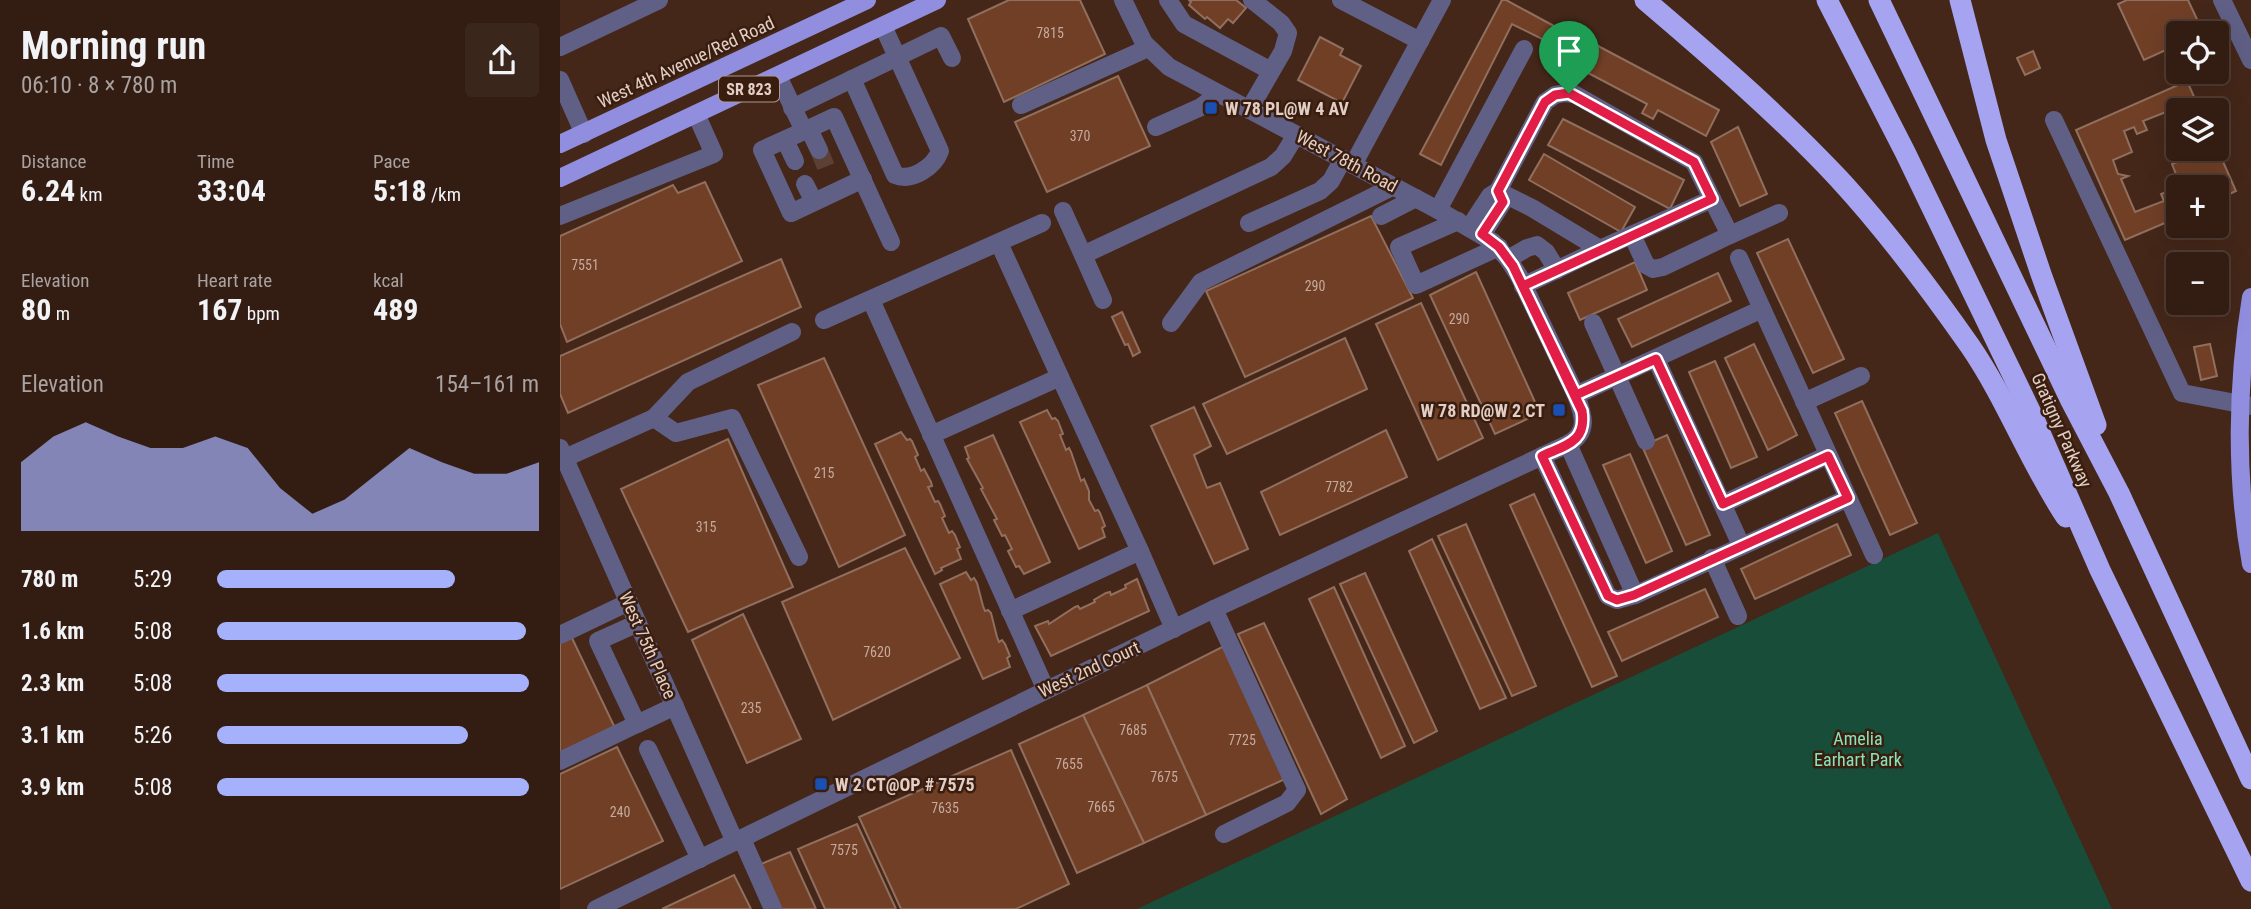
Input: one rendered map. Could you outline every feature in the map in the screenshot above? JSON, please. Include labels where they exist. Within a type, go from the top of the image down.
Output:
[{"type":"highway","points":[[1644,0],[1747,88],[1840,180],[1915,271],[1972,349],[2010,412],[2050,494],[2100,570]]},
{"type":"highway","name":"Gratigny Parkway","points":[[1828,0],[2028,407],[2100,570],[2251,881]]},
{"type":"highway","name":"Gratigny Parkway","points":[[1879,0],[2071,401],[2119,493],[2251,779]]},
{"type":"highway","points":[[1960,0],[1996,140],[2119,493]]},
{"type":"main road","name":"West 4th Avenue/Red Road","points":[[560,144],[867,0]]},
{"type":"main road","name":"SR 823","points":[[560,178],[937,0]]},
{"type":"main road","points":[[2251,297],[2245,331],[2246,406],[2242,483],[2251,564]]},
{"type":"street","points":[[560,47],[659,0]]},
{"type":"street","name":"West 78th Road","points":[[1123,0],[1148,48],[1169,67],[1438,209],[1484,238]]},
{"type":"street","points":[[1168,0],[1184,24],[1271,71]]},
{"type":"street","points":[[1249,110],[1283,51],[1288,33],[1281,23],[1252,0]]},
{"type":"street","points":[[1341,0],[1420,41]]},
{"type":"street","points":[[2222,0],[2251,60]]},
{"type":"street","points":[[1249,223],[1320,191],[1348,162],[1420,41],[1437,2]]},
{"type":"street","points":[[852,79],[895,175],[906,178],[933,165],[940,151],[884,26]]},
{"type":"street","points":[[792,107],[941,36],[952,58]]},
{"type":"street","points":[[1021,106],[1148,48]]},
{"type":"street","points":[[1438,209],[1524,49]]},
{"type":"street","points":[[778,76],[792,107],[819,150]]},
{"type":"street","points":[[560,80],[584,134]]},
{"type":"street","points":[[1730,235],[1694,162],[1569,93],[1555,95],[1545,102],[1498,191],[1490,196],[1484,238],[1523,286],[1576,395],[1762,309]]},
{"type":"street","points":[[1156,127],[1201,107],[1218,94]]},
{"type":"street","points":[[560,216],[714,154],[696,114]]},
{"type":"street","points":[[863,179],[791,213],[762,150],[834,117],[863,179],[891,242]]},
{"type":"street","points":[[2054,120],[2182,393],[2246,406]]},
{"type":"street","points":[[1083,255],[1271,167],[1283,156],[1296,135]]},
{"type":"street","points":[[785,140],[795,161]]},
{"type":"street","points":[[830,174],[837,191]]},
{"type":"street","points":[[805,184],[814,202]]},
{"type":"street","points":[[1171,323],[1201,282],[1394,186]]},
{"type":"street","points":[[1498,191],[1601,249]]},
{"type":"street","points":[[1381,216],[1416,198]]},
{"type":"street","points":[[1523,286],[1712,199]]},
{"type":"street","points":[[1063,211],[1103,300]]},
{"type":"street","points":[[1632,235],[1646,265],[1653,269],[1663,267],[1779,213]]},
{"type":"street","points":[[824,320],[1042,223]]},
{"type":"street","points":[[1484,238],[1527,248],[1537,245],[1546,251],[1557,270]]},
{"type":"street","points":[[999,243],[1174,629]]},
{"type":"street","points":[[1739,258],[1874,555]]},
{"type":"street","points":[[870,300],[1046,690]]},
{"type":"street","points":[[1593,323],[1646,441]]},
{"type":"street","points":[[562,453],[654,418],[688,382],[792,332]]},
{"type":"street","points":[[1656,359],[1741,545]]},
{"type":"street","points":[[1804,402],[1861,376]]},
{"type":"street","points":[[931,435],[1060,377]]},
{"type":"street","name":"West 2nd Court","points":[[596,909],[1214,609],[1568,444],[1582,431],[1582,411],[1576,395]]},
{"type":"street","points":[[654,418],[676,433],[732,418],[799,557]]},
{"type":"street","points":[[1568,444],[1634,595]]},
{"type":"street","name":"West 75th Place","points":[[562,453],[675,706],[773,909]]},
{"type":"street","points":[[1542,456],[1608,596],[1617,600],[1634,595],[1848,498]]},
{"type":"street","points":[[1723,504],[1828,456]]},
{"type":"street","points":[[1559,493],[1584,481]]},
{"type":"street","points":[[1010,611],[1140,551]]},
{"type":"street","points":[[1713,558],[1738,617]]},
{"type":"street","points":[[560,635],[629,602]]},
{"type":"street","points":[[1214,609],[1297,790],[1287,803],[1224,834]]},
{"type":"street","points":[[637,724],[598,641],[638,623]]},
{"type":"street","points":[[560,761],[675,706]]},
{"type":"street","points":[[648,749],[700,859]]},
{"type":"green space","name":"Amelia Earhart Park","points":[[1938,533],[2112,909],[1137,909]]},
{"type":"building","points":[[1009,0],[1080,0],[1105,54],[1004,102],[968,19]]},
{"type":"building","points":[[1189,0],[1236,0],[1246,8],[1233,23],[1228,19],[1220,28],[1189,5]]},
{"type":"building","points":[[1502,0],[1554,26],[1546,41],[1512,24],[1441,165],[1420,154]]},
{"type":"building","points":[[2127,0],[2188,0],[2198,21],[2166,21],[2166,50],[2144,60],[2118,4]]},
{"type":"building","points":[[1566,29],[1719,110],[1706,136],[1658,110],[1653,119],[1642,113],[1647,104],[1577,67],[1575,70],[1569,67],[1571,63],[1553,54]]},
{"type":"building","points":[[1320,37],[1343,49],[1340,55],[1361,66],[1342,103],[1298,80]]},
{"type":"building","points":[[2033,51],[2040,68],[2025,75],[2017,58]]},
{"type":"building","points":[[1118,76],[1150,146],[1047,192],[1015,122]]},
{"type":"building","points":[[2180,84],[2188,84],[2195,98],[2166,98],[2166,112],[2143,121],[2147,130],[2137,134],[2134,127],[2124,131],[2132,152],[2113,160],[2118,174],[2128,176],[2121,179],[2135,212],[2164,201],[2161,194],[2166,192],[2166,223],[2125,240],[2076,130]]},
{"type":"building","points":[[1563,119],[1684,180],[1670,209],[1548,145]]},
{"type":"building","points":[[1738,127],[1767,194],[1740,206],[1711,142]]},
{"type":"building","points":[[1544,154],[1635,207],[1621,232],[1529,180]]},
{"type":"building","points":[[2180,161],[2223,161],[2229,175],[2176,175],[2172,164]]},
{"type":"building","points":[[2229,175],[2236,191],[2229,194]]},
{"type":"building","points":[[705,182],[742,261],[567,342],[560,324],[560,236],[673,185],[678,193]]},
{"type":"building","points":[[1371,216],[1413,298],[1245,377],[1206,291]]},
{"type":"building","points":[[1788,239],[1844,359],[1813,373],[1757,253]]},
{"type":"building","points":[[781,259],[801,307],[568,413],[560,394],[560,356]]},
{"type":"building","points":[[1635,262],[1647,290],[1580,320],[1568,293]]},
{"type":"building","points":[[1476,272],[1540,413],[1495,434],[1430,295]]},
{"type":"building","points":[[1718,273],[1731,301],[1632,347],[1618,319]]},
{"type":"building","points":[[1421,303],[1483,438],[1438,460],[1376,324]]},
{"type":"building","points":[[1122,312],[1140,352],[1133,356],[1112,317]]},
{"type":"building","points":[[1345,338],[1367,389],[1227,454],[1203,404]]},
{"type":"building","points":[[1754,344],[1797,435],[1768,450],[1725,358]]},
{"type":"building","points":[[2210,344],[2217,376],[2201,380],[2194,347]]},
{"type":"building","points":[[824,358],[905,535],[839,567],[758,385]]},
{"type":"building","points":[[1715,361],[1757,457],[1731,468],[1689,372]]},
{"type":"building","points":[[1862,401],[1917,523],[1890,535],[1835,413]]},
{"type":"building","points":[[1194,407],[1211,446],[1194,455],[1207,488],[1220,483],[1248,549],[1214,564],[1151,426]]},
{"type":"building","points":[[1047,410],[1052,419],[1058,421],[1066,450],[1069,448],[1081,481],[1084,479],[1089,491],[1089,500],[1095,511],[1100,513],[1105,526],[1102,528],[1105,537],[1079,549],[1020,422]]},
{"type":"building","points":[[1386,430],[1407,477],[1280,535],[1261,492]]},
{"type":"building","points":[[901,432],[907,440],[912,441],[921,471],[924,469],[931,482],[932,486],[928,487],[945,516],[942,518],[960,547],[957,549],[961,559],[941,568],[942,570],[935,574],[875,444]]},
{"type":"building","points":[[993,435],[1050,562],[1024,574],[1019,566],[1016,567],[1008,551],[1012,549],[994,520],[997,519],[967,459],[969,458],[965,447]]},
{"type":"building","points":[[1667,435],[1710,535],[1686,545],[1642,446]]},
{"type":"building","points":[[728,439],[793,587],[688,632],[621,489]]},
{"type":"building","points":[[1630,454],[1672,551],[1646,563],[1603,465]]},
{"type":"building","points":[[1534,494],[1617,676],[1592,687],[1510,505]]},
{"type":"building","points":[[1466,524],[1536,686],[1512,696],[1438,536]]},
{"type":"building","points":[[1837,524],[1851,555],[1755,599],[1741,569]]},
{"type":"building","points":[[1432,539],[1506,698],[1480,709],[1409,551]]},
{"type":"building","points":[[905,548],[960,658],[833,720],[782,602]]},
{"type":"building","points":[[966,572],[971,580],[974,578],[977,583],[985,611],[991,613],[999,642],[1002,640],[1010,656],[1007,658],[1010,667],[983,679],[940,584]]},
{"type":"building","points":[[1365,573],[1437,731],[1414,743],[1340,584]]},
{"type":"building","points":[[1137,579],[1149,611],[1051,656],[1035,626],[1048,621],[1049,624],[1075,607],[1080,609],[1106,593],[1110,592],[1111,595]]},
{"type":"building","points":[[1334,587],[1405,746],[1381,758],[1309,599]]},
{"type":"building","points":[[1705,589],[1718,617],[1622,661],[1608,632]]},
{"type":"building","points":[[743,614],[801,739],[747,763],[692,640]]},
{"type":"building","points":[[1264,623],[1347,799],[1321,814],[1238,634]]},
{"type":"building","points":[[571,636],[616,730],[560,757],[560,641]]},
{"type":"building","points":[[1224,646],[1285,779],[1206,815],[1147,685]]},
{"type":"building","points":[[1147,685],[1206,815],[1144,843],[1083,715]]},
{"type":"building","points":[[1083,715],[1144,843],[1077,873],[1019,744]]},
{"type":"building","points":[[617,747],[663,841],[560,889],[560,774]]},
{"type":"building","points":[[1011,750],[1069,884],[1016,909],[901,909],[859,817]]},
{"type":"building","points":[[857,824],[896,909],[825,909],[798,849]]},
{"type":"building","points":[[790,852],[816,909],[781,909],[761,864]]},
{"type":"building","points":[[734,875],[751,909],[662,909]]},
{"type":"tunnel","points":[[819,150],[829,174]]},
{"type":"place","name":"W 78 PL@W 4 AV","points":[[1211,108]]},
{"type":"place","name":"W 78 RD@W 2 CT","points":[[1559,410]]},
{"type":"place","name":"W 2 CT@OP # 7575","points":[[821,784]]},
{"type":"route","points":[[1569,93],[1555,95],[1545,102],[1498,191],[1503,202],[1482,234],[1499,247],[1519,276],[1523,286],[1576,395],[1582,411],[1584,421],[1579,437],[1542,456],[1608,596],[1617,600],[1634,595],[1848,498],[1828,456],[1723,504],[1656,359],[1576,395],[1549,340],[1523,286],[1712,199],[1694,162],[1569,93]]}]
